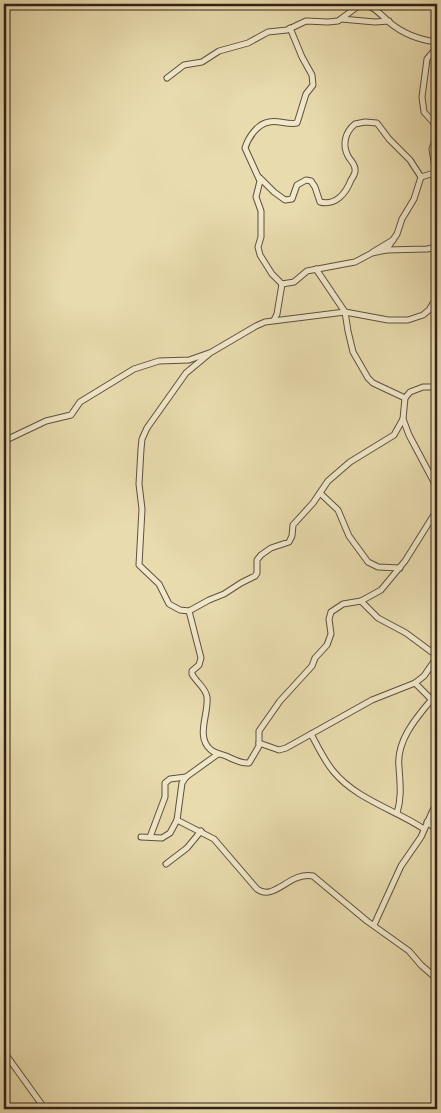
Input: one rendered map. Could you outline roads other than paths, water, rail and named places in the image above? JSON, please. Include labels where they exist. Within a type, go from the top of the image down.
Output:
[{"type":"street","points":[[341,19],[362,4],[375,6],[389,21],[410,34],[437,42]]},
{"type":"street","points":[[167,78],[184,65],[202,62],[219,51],[248,43],[268,32],[290,28],[306,21],[328,22],[341,19],[375,22],[389,21]]},
{"type":"street","points":[[290,28],[312,75],[313,83],[306,94],[297,124],[269,122],[256,130],[250,138],[245,148],[260,178],[285,200],[292,199],[297,185],[306,180],[311,181],[315,187],[320,202],[325,203],[337,199],[344,194],[355,172],[355,166],[347,155],[345,147],[347,133],[355,124],[369,122],[375,122],[379,125],[389,140],[410,160],[421,177]]},
{"type":"street","points":[[437,47],[427,59],[422,90],[424,112],[437,129]]},
{"type":"street","points":[[386,250],[394,239],[402,219],[414,199],[421,177],[428,174],[437,176],[432,149],[437,134]]},
{"type":"street","points":[[260,178],[256,197],[261,214],[258,247],[264,262],[282,284],[277,314],[274,320]]},
{"type":"street","points":[[282,284],[294,282],[307,271],[354,262],[394,239]]},
{"type":"street","points":[[372,253],[386,250],[437,247]]},
{"type":"street","points":[[316,269],[345,312],[353,352],[368,378],[405,398]]},
{"type":"street","points":[[437,291],[435,300],[429,310],[408,320],[388,320],[345,312],[274,320],[256,326],[210,353],[186,373],[147,428],[142,439],[139,484],[142,509],[139,564],[159,584],[169,604],[189,612],[255,576],[257,573],[257,560],[270,548],[289,542],[293,526],[328,481],[350,462],[394,435],[402,419],[405,398],[410,392],[416,388],[437,387]]},
{"type":"street","points":[[4,441],[46,421],[71,415],[80,402],[134,369],[159,361],[189,360],[210,353]]},
{"type":"street","points":[[189,612],[201,658],[199,665],[192,671],[192,674],[207,698],[203,734],[210,749],[218,754],[248,763],[259,743],[259,731],[275,707],[312,666],[315,658],[327,646],[331,634],[329,615],[343,604],[361,601],[381,590],[400,568],[435,513],[434,482],[402,419]]},
{"type":"street","points":[[320,493],[338,510],[354,544],[368,562],[378,567],[400,568]]},
{"type":"street","points":[[259,743],[280,750],[286,748],[372,700],[415,683],[429,670],[437,656],[406,633],[378,618],[361,601]]},
{"type":"street","points":[[415,683],[437,705]]},
{"type":"street","points":[[397,813],[400,799],[399,767],[403,745],[409,728],[432,699]]},
{"type":"street","points":[[311,734],[326,762],[345,783],[375,804],[397,813],[424,828]]},
{"type":"street","points":[[141,837],[162,838],[166,836],[177,820],[182,783],[186,777],[218,754]]},
{"type":"street","points":[[150,838],[165,798],[165,783],[170,779],[186,777]]},
{"type":"street","points":[[374,925],[401,866],[416,844],[437,801]]},
{"type":"street","points":[[177,820],[214,839],[257,889],[263,893],[269,893],[295,878],[310,876],[393,941],[409,951],[421,966],[437,979]]},
{"type":"street","points":[[427,822],[437,830]]},
{"type":"street","points":[[166,864],[187,848],[201,831]]},
{"type":"street","points":[[4,1052],[45,1109]]}]
